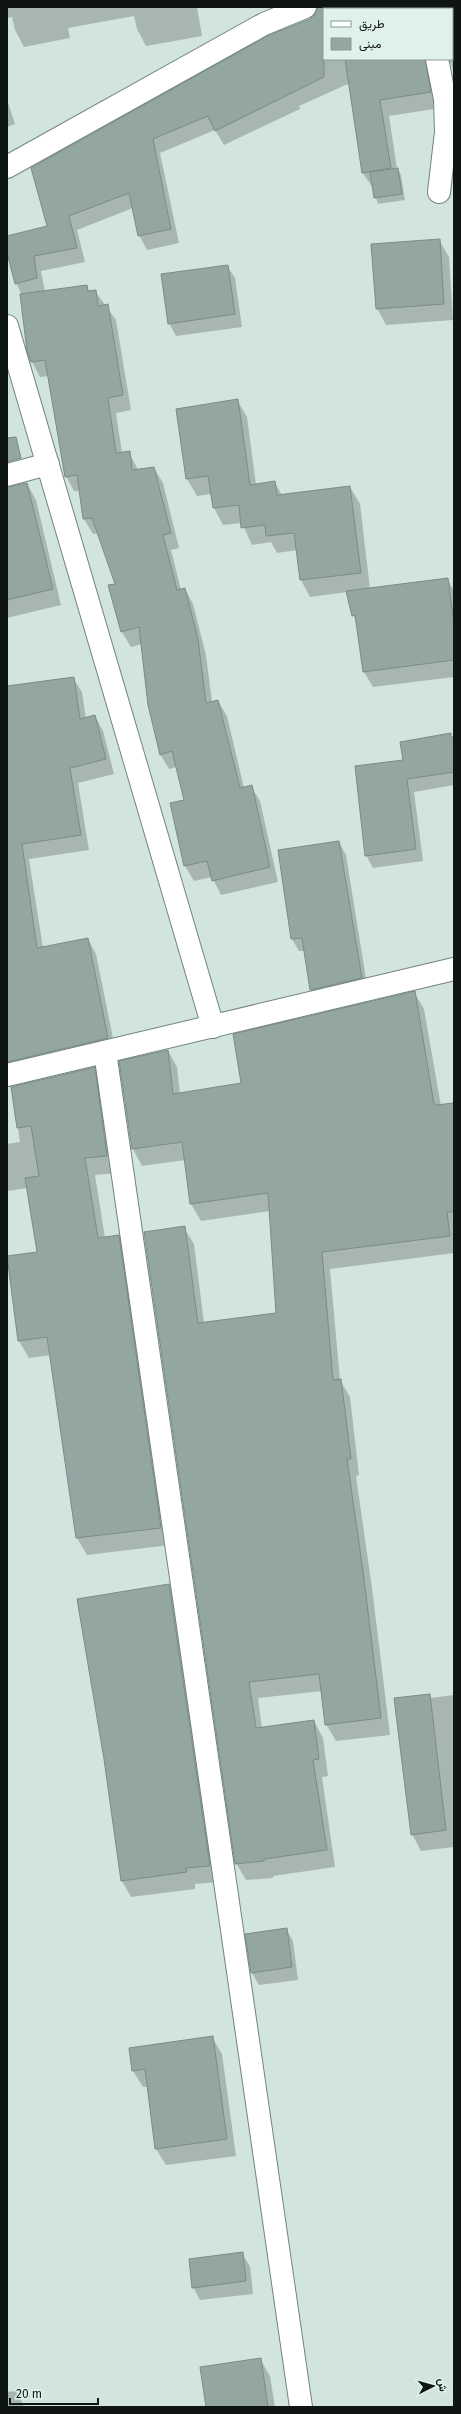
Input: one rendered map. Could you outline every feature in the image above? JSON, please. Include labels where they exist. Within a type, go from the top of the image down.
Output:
[{"type":"street","points":[[7,167],[264,24],[305,7]]},
{"type":"street","points":[[437,60],[445,100],[446,132],[439,192]]},
{"type":"street","points":[[7,326],[213,1028]]},
{"type":"street","points":[[7,475],[48,464]]},
{"type":"street","points":[[7,1075],[213,1028],[454,970]]},
{"type":"street","points":[[105,1052],[301,2407]]},
{"type":"building","points":[[317,7],[324,7],[324,77],[215,131],[208,116],[153,139],[171,229],[138,236],[129,193],[69,216],[77,248],[34,256],[37,278],[15,284],[7,253],[7,236],[47,226],[31,168],[269,35],[310,19],[315,14]]},
{"type":"building","points":[[345,60],[425,60],[431,92],[380,100],[391,168],[362,173]]},
{"type":"building","points":[[398,168],[402,194],[374,198],[370,172]]},
{"type":"building","points":[[440,239],[444,304],[376,309],[371,244]]},
{"type":"building","points":[[228,265],[235,314],[168,324],[161,274]]},
{"type":"building","points":[[87,285],[88,291],[96,290],[98,306],[108,304],[123,395],[108,398],[116,453],[130,451],[132,470],[154,467],[171,533],[163,535],[177,590],[185,588],[198,639],[206,703],[218,700],[240,788],[252,785],[270,867],[212,881],[207,861],[184,866],[170,803],[184,800],[172,751],[160,755],[148,705],[139,627],[121,632],[108,585],[115,584],[92,518],[83,519],[77,475],[65,477],[45,360],[31,362],[27,351],[20,294]]},
{"type":"building","points":[[238,399],[250,485],[275,481],[277,495],[350,486],[361,573],[300,580],[294,533],[266,536],[265,525],[241,528],[239,505],[213,508],[208,476],[186,479],[176,409]]},
{"type":"building","points":[[16,437],[21,458],[7,462],[7,438]]},
{"type":"building","points":[[27,483],[53,589],[7,600],[7,487]]},
{"type":"building","points":[[448,578],[454,624],[454,660],[363,672],[355,615],[352,616],[346,591]]},
{"type":"building","points":[[74,677],[80,719],[95,715],[106,759],[70,768],[81,835],[22,844],[37,948],[88,938],[108,1038],[7,1062],[7,686]]},
{"type":"building","points":[[451,733],[451,737],[454,737],[454,772],[407,779],[416,849],[365,856],[355,766],[403,760],[400,742]]},
{"type":"building","points":[[339,841],[362,978],[310,990],[302,938],[291,939],[278,850]]},
{"type":"building","points":[[415,991],[434,1104],[454,1103],[454,1212],[447,1212],[450,1236],[322,1252],[333,1380],[341,1379],[351,1459],[347,1459],[363,1571],[381,1718],[325,1725],[319,1674],[249,1682],[256,1728],[314,1720],[319,1759],[313,1760],[327,1850],[264,1859],[264,1861],[235,1864],[144,1232],[185,1226],[198,1323],[276,1313],[268,1193],[190,1204],[182,1142],[132,1149],[119,1061],[168,1050],[173,1094],[241,1083],[233,1034]]},
{"type":"building","points":[[95,1067],[107,1156],[85,1158],[98,1238],[119,1235],[161,1528],[76,1538],[47,1337],[18,1341],[7,1256],[37,1252],[25,1178],[39,1176],[31,1126],[17,1128],[11,1087]]},
{"type":"building","points":[[169,1584],[210,1866],[186,1868],[187,1872],[121,1881],[104,1759],[77,1599]]},
{"type":"building","points":[[430,1694],[446,1830],[411,1835],[394,1698]]},
{"type":"building","points":[[287,1928],[292,1967],[251,1973],[245,1934]]},
{"type":"building","points":[[213,2036],[227,2139],[155,2149],[145,2069],[132,2071],[129,2048]]},
{"type":"building","points":[[243,2252],[246,2281],[192,2288],[189,2259]]},
{"type":"building","points":[[261,2358],[268,2407],[206,2407],[200,2367]]}]
